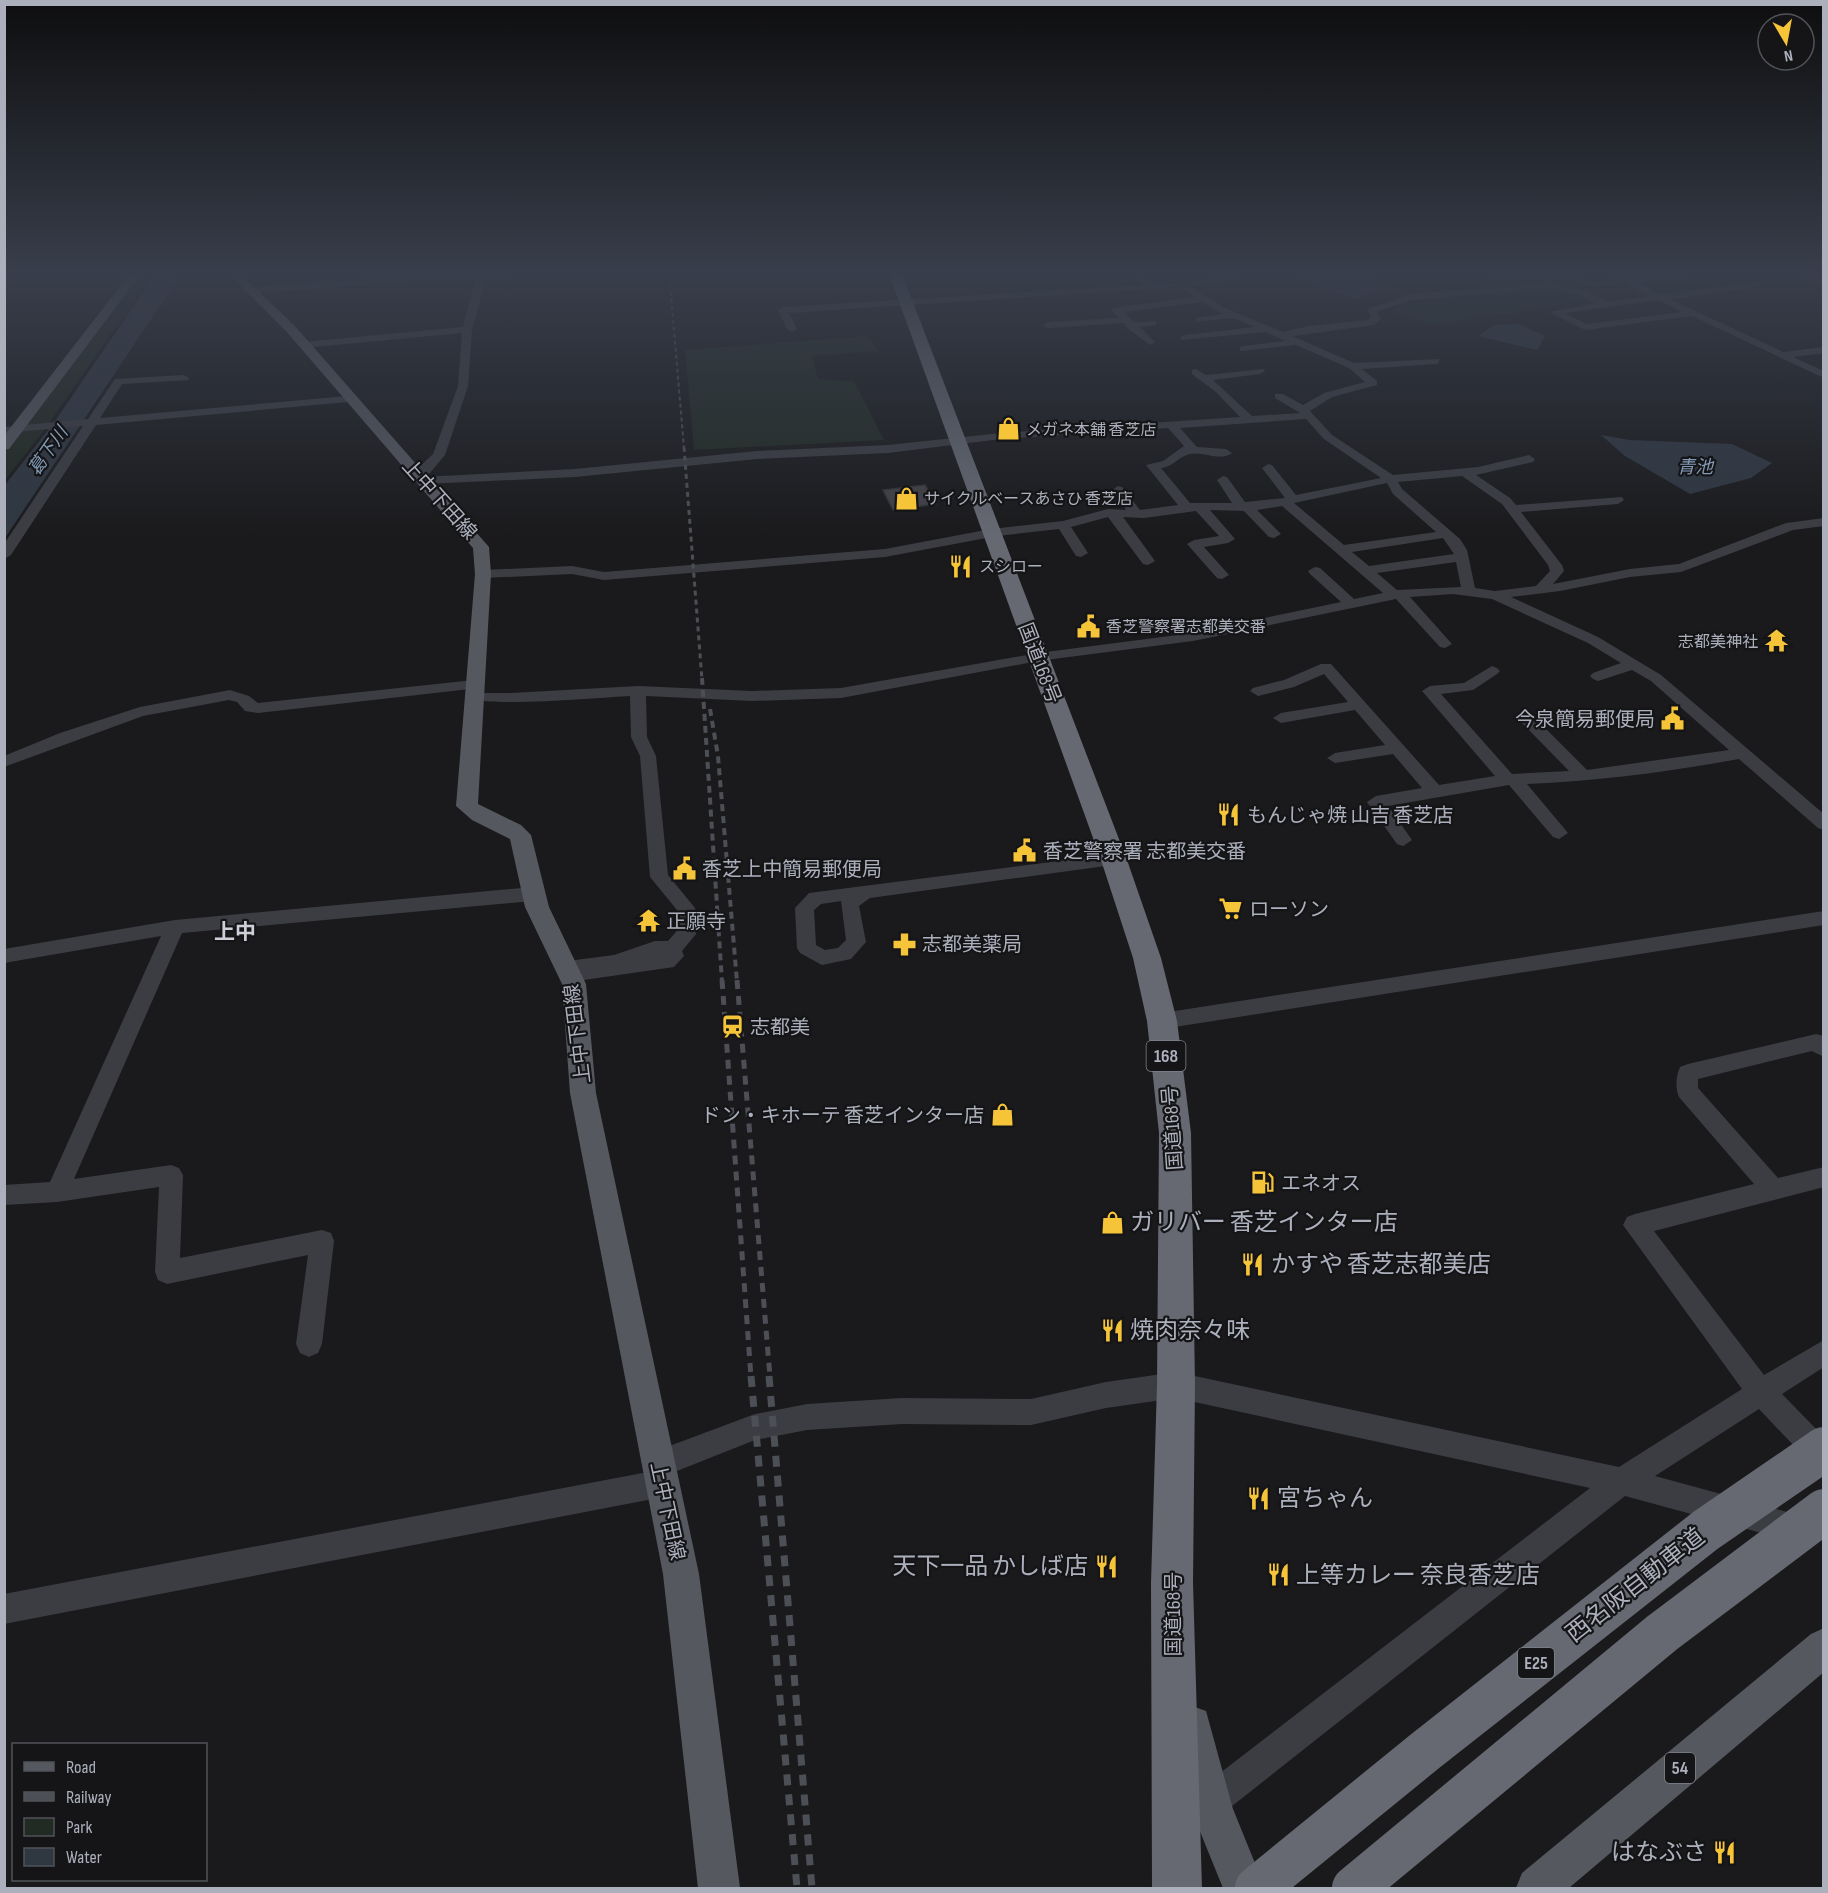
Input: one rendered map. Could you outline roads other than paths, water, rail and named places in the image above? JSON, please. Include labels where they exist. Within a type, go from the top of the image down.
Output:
[{"type":"highway","name":"国道168号","points":[[926,359],[1114,860],[1147,958],[1162,1021],[1175,1133],[1176,1385],[1172,1583],[1177,1888]]},
{"type":"highway","name":"西名阪自動車道","points":[[1257,1888],[1424,1752],[1706,1530],[1824,1449]]},
{"type":"highway","points":[[1354,1888],[1662,1633],[1824,1511]]},
{"type":"main road","points":[[4,446],[70,359]]},
{"type":"main road","name":"上中下田線","points":[[315,359],[348,399],[422,477],[481,547],[483,574],[467,806],[472,811],[512,828],[520,836],[533,894],[569,971],[576,999],[584,1092],[681,1574],[719,1888]]},
{"type":"main road","points":[[1172,1583],[1195,1744],[1224,1846],[1244,1888]]},
{"type":"main road","name":"54","points":[[1537,1888],[1824,1647]]},
{"type":"street","points":[[465,359],[463,386],[439,455],[422,477],[575,473],[757,455],[888,449],[956,441],[1248,420],[1305,413],[1328,395],[1373,383],[1353,366],[1339,359]]},
{"type":"street","points":[[1790,359],[1824,375]]},
{"type":"street","points":[[1353,366],[1436,361]]},
{"type":"street","points":[[1248,420],[1220,390],[1200,375],[1260,371]]},
{"type":"street","points":[[4,555],[90,421],[119,381],[184,378]]},
{"type":"street","points":[[1279,396],[1305,413],[1337,444],[1391,479],[1397,491],[1455,542],[1469,592]]},
{"type":"street","points":[[4,430],[348,399]]},
{"type":"street","points":[[1172,426],[1191,447],[1167,464],[1152,465],[1228,539],[1194,544],[1222,575]]},
{"type":"street","points":[[1188,450],[1226,453]]},
{"type":"street","points":[[483,574],[572,570],[604,576],[885,554],[991,534],[1063,525],[1088,517],[1113,513],[1136,514],[1193,507],[1245,508],[1391,479],[1434,473],[1466,473],[1529,459]]},
{"type":"street","points":[[1268,468],[1288,500],[1340,550],[1396,595],[1445,644]]},
{"type":"street","points":[[1466,473],[1497,493],[1513,510],[1557,571],[1541,590]]},
{"type":"street","points":[[1223,480],[1245,508],[1274,534]]},
{"type":"street","points":[[1118,490],[1136,514]]},
{"type":"street","points":[[1513,510],[1618,500]]},
{"type":"street","points":[[1113,513],[1148,561]]},
{"type":"street","points":[[4,762],[66,737],[140,712],[230,695],[243,699],[251,708],[258,708],[474,691],[512,698],[638,691],[752,696],[841,693],[1038,657],[1193,637],[1396,595],[1439,590],[1495,595],[1541,590],[1630,573],[1681,568],[1791,526],[1824,522]]},
{"type":"street","points":[[1063,525],[1081,553]]},
{"type":"street","points":[[1340,550],[1447,534]]},
{"type":"street","points":[[1365,571],[1461,557]]},
{"type":"street","points":[[1315,571],[1351,604]]},
{"type":"street","points":[[1495,595],[1593,640],[1635,664],[1678,696],[1824,824]]},
{"type":"street","points":[[1598,676],[1635,664]]},
{"type":"street","points":[[1258,691],[1289,684],[1326,667],[1435,792]]},
{"type":"street","points":[[1492,671],[1468,687],[1430,691],[1559,833]]},
{"type":"street","points":[[569,971],[667,962],[674,956],[672,948],[686,934],[686,908],[658,877],[648,756],[639,737],[638,691]]},
{"type":"street","points":[[1281,718],[1360,705]]},
{"type":"street","points":[[1527,719],[1583,776]]},
{"type":"street","points":[[1335,758],[1397,748]]},
{"type":"street","points":[[1403,840],[1376,802],[1511,780],[1583,776],[1677,765],[1743,753]]},
{"type":"street","points":[[865,892],[1114,860]]},
{"type":"street","points":[[4,956],[175,927],[533,894]]},
{"type":"street","points":[[1162,1021],[1824,918]]},
{"type":"street","points":[[57,1192],[175,927]]},
{"type":"street","points":[[1773,1190],[1687,1091],[1688,1073],[1816,1042],[1824,1049]]},
{"type":"street","points":[[4,1196],[57,1192],[171,1175],[167,1272],[322,1242],[309,1344]]},
{"type":"street","points":[[1824,1177],[1635,1225],[1761,1392],[1824,1457]]},
{"type":"street","points":[[1210,1802],[1622,1481],[1824,1352]]},
{"type":"street","points":[[4,1609],[660,1474],[755,1427],[807,1417],[902,1411],[1031,1412],[1106,1395],[1176,1385],[1622,1481],[1824,1536]]},
{"type":"water","name":"葛下川","points":[[97,359],[124,359],[5,538],[5,485],[55,421]]},
{"type":"water","name":"青池","points":[[1601,435],[1630,440],[1732,444],[1772,463],[1751,478],[1690,494],[1625,456]]},
{"type":"railway","points":[[676,359],[684,448]]},
{"type":"railway","points":[[684,447],[702,680]]},
{"type":"railway","points":[[702,678],[722,982]]},
{"type":"railway","points":[[710,709],[718,756],[737,982]]},
{"type":"railway","points":[[722,980],[751,1377]]},
{"type":"railway","points":[[737,980],[770,1377]]},
{"type":"railway","points":[[751,1376],[797,1888]]},
{"type":"railway","points":[[769,1376],[812,1888]]},
{"type":"place","name":"メガネ本舗 香芝店","points":[[1008,429]]},
{"type":"place","name":"サイクルベースあさひ 香芝店","points":[[906,498]]},
{"type":"place","name":"スシロー","points":[[961,566]]},
{"type":"place","name":"香芝警察署志都美交番","points":[[1088,626]]},
{"type":"place","name":"志都美神社","points":[[1776,641]]},
{"type":"place","name":"今泉簡易郵便局","points":[[1673,719]]},
{"type":"place","name":"もんじゃ焼 山吉 香芝店","points":[[1229,815]]},
{"type":"place","name":"香芝警察署 志都美交番","points":[[1025,851]]},
{"type":"place","name":"香芝上中簡易郵便局","points":[[684,869]]},
{"type":"place","name":"ローソン","points":[[1231,909]]},
{"type":"place","name":"正願寺","points":[[648,921]]},
{"type":"place","name":"志都美薬局","points":[[904,944]]},
{"type":"place","name":"志都美","points":[[732,1027]]},
{"type":"place","name":"ドン・キホーテ 香芝インター店","points":[[1002,1115]]},
{"type":"place","name":"エネオス","points":[[1263,1183]]},
{"type":"place","name":"ガリバー 香芝インター店","points":[[1112,1222]]},
{"type":"place","name":"かすや 香芝志都美店","points":[[1253,1264]]},
{"type":"place","name":"焼肉奈々味","points":[[1112,1330]]},
{"type":"place","name":"宮ちゃん","points":[[1259,1498]]},
{"type":"place","name":"天下一品 かしば店","points":[[1106,1566]]},
{"type":"place","name":"上等カレー 奈良香芝店","points":[[1278,1575]]},
{"type":"place","name":"はなぶさ","points":[[1725,1852]]},
{"type":"district","name":"上中","points":[[235,932]]}]
